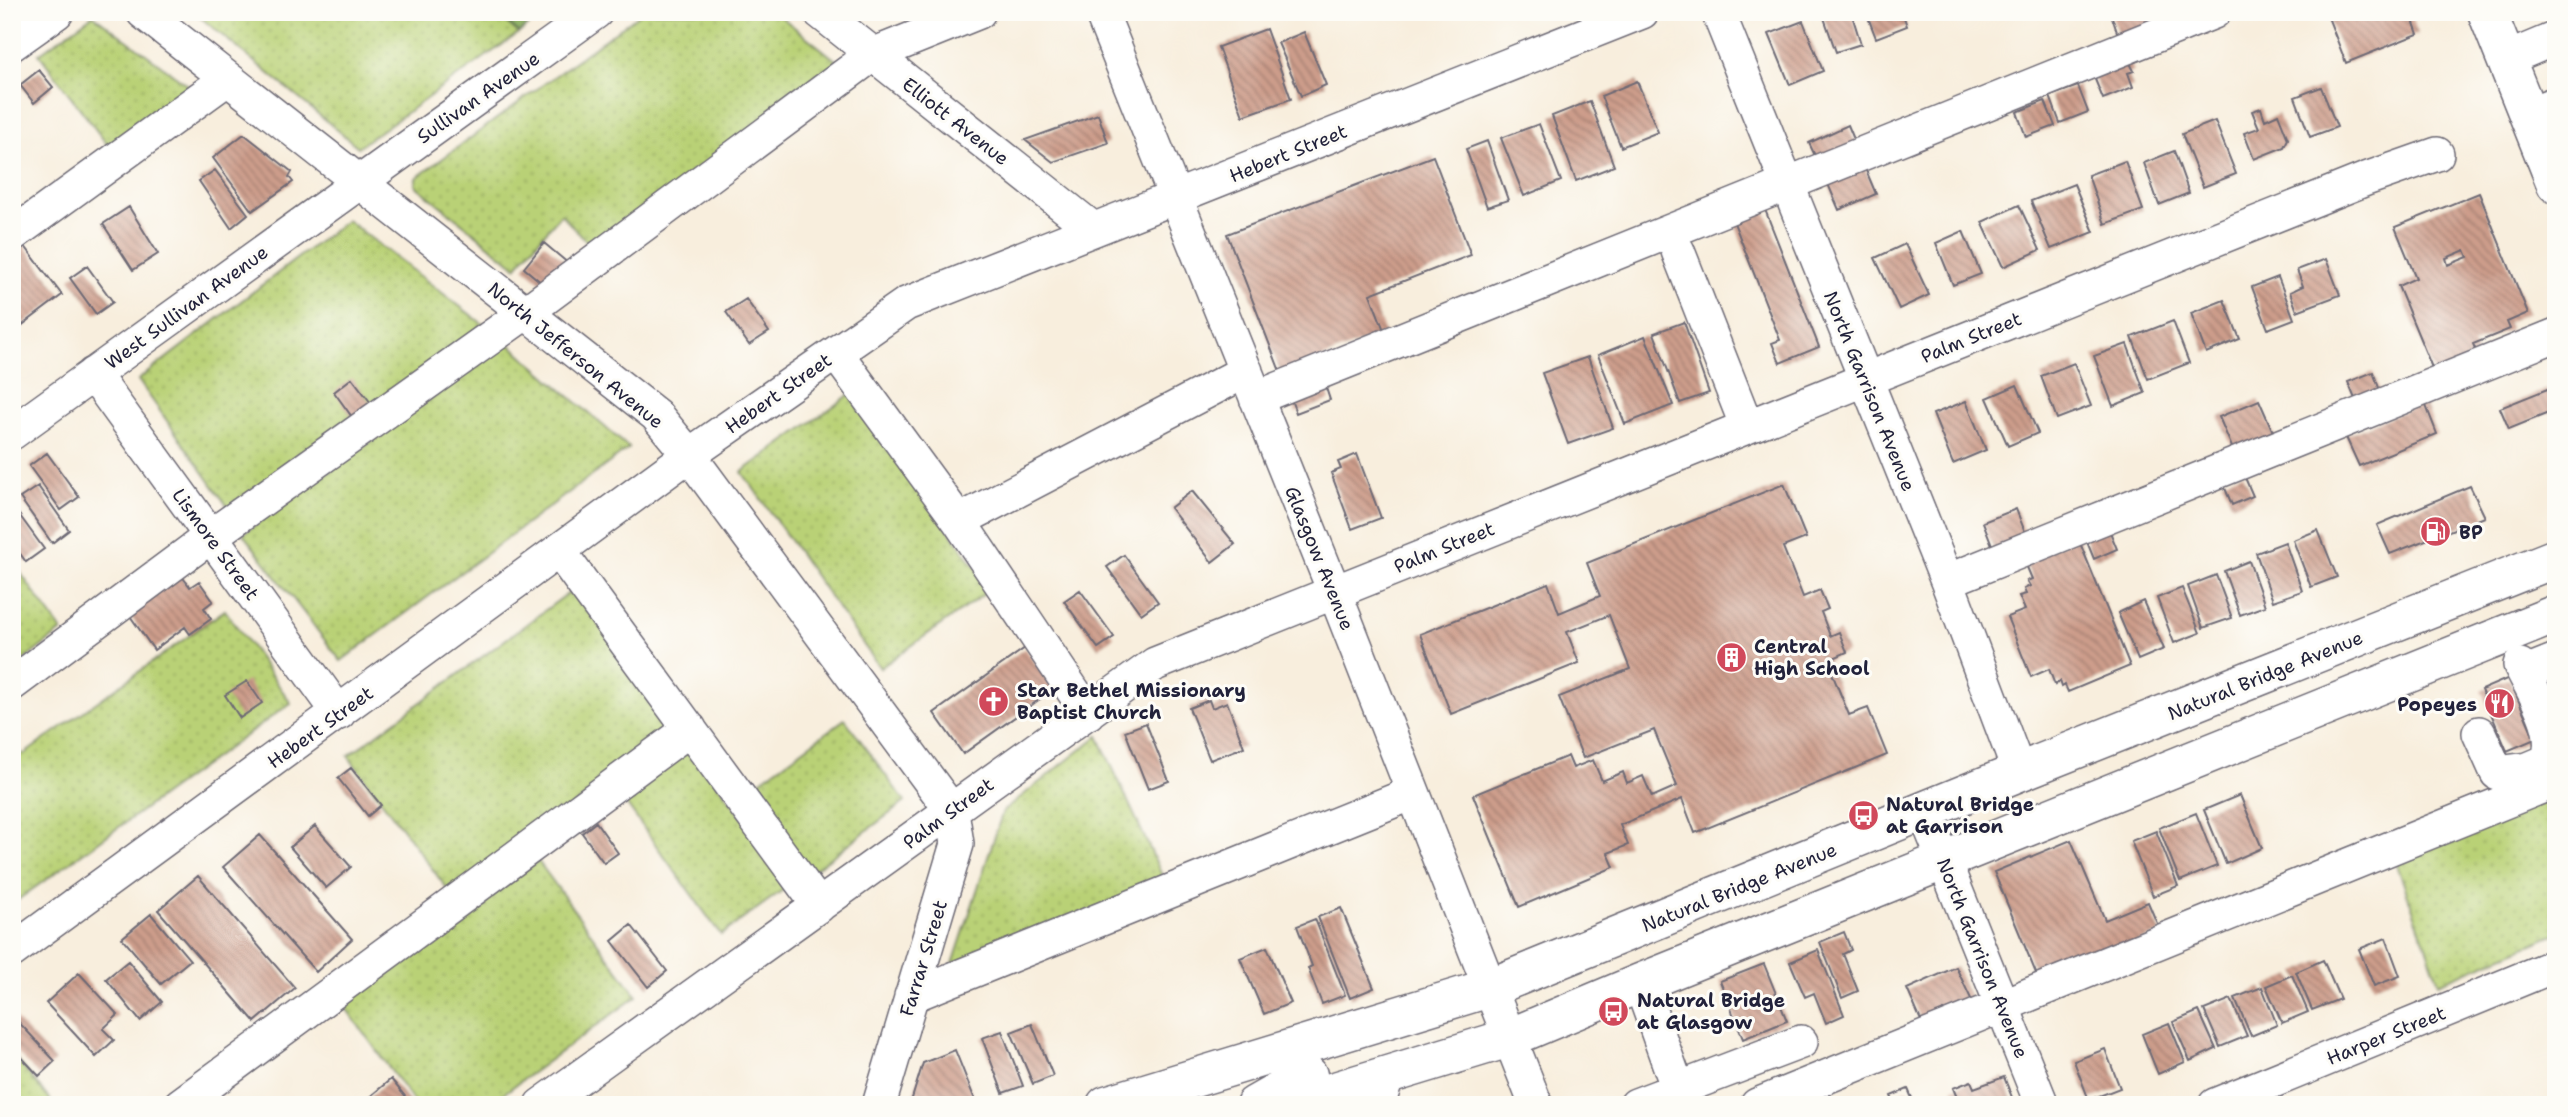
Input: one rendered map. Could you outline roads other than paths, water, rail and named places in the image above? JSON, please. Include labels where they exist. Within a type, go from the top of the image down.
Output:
[{"type":"main road","points":[[2487,12],[2506,59],[2542,109],[2554,167]]},
{"type":"main road","name":"Natural Bridge Avenue","points":[[1106,1105],[1489,988],[2556,558]]},
{"type":"main road","points":[[1289,1105],[1383,1090],[2406,673],[2481,621],[2556,588]]},
{"type":"main road","points":[[2406,673],[2533,655],[2556,614]]},
{"type":"main road","points":[[1944,860],[1991,816],[2137,751],[2222,692]]},
{"type":"main road","points":[[1509,1038],[1558,988],[1692,930],[1774,872]]},
{"type":"main road","points":[[1255,1105],[1304,1076],[1445,1029],[1489,988]]},
{"type":"street","points":[[12,44],[57,12]]},
{"type":"street","name":"North Jefferson Avenue","points":[[143,12],[656,415],[689,455],[952,811]]},
{"type":"street","name":"Sullivan Avenue","points":[[359,181],[597,12]]},
{"type":"street","name":"Elliott Avenue","points":[[820,12],[1093,229]]},
{"type":"street","points":[[12,684],[211,536],[525,313],[872,55],[979,12]]},
{"type":"street","name":"Glasgow Avenue","points":[[1101,12],[1334,591],[1536,1105]]},
{"type":"street","name":"Hebert Street","points":[[12,951],[689,455],[906,304],[1642,12]]},
{"type":"street","name":"North Garrison Avenue","points":[[1718,12],[1947,581],[2020,772]]},
{"type":"street","points":[[959,521],[1251,384],[1786,183],[2214,12]]},
{"type":"street","points":[[2506,59],[2556,38]]},
{"type":"street","points":[[12,235],[227,79]]},
{"type":"street","name":"Palm Street","points":[[541,1105],[1155,664],[2353,184],[2437,154]]},
{"type":"street","name":"West Sullivan Avenue","points":[[12,433],[359,181]]},
{"type":"street","points":[[1678,251],[1747,427]]},
{"type":"street","points":[[1947,581],[2556,335]]},
{"type":"street","points":[[836,353],[959,521],[1088,713]]},
{"type":"street","name":"Lismore Street","points":[[93,374],[339,713]]},
{"type":"street","points":[[559,551],[819,906]]},
{"type":"street","points":[[2533,655],[2556,715]]},
{"type":"street","points":[[2479,733],[2497,773],[2528,769],[2547,761],[2552,750],[2533,655]]},
{"type":"street","points":[[180,1105],[690,729]]},
{"type":"street","points":[[1757,1105],[2556,781]]},
{"type":"street","points":[[911,996],[1413,793]]},
{"type":"street","name":"Farrar Street","points":[[878,1105],[957,844],[952,811]]},
{"type":"street","name":"North Garrison Avenue","points":[[1924,811],[2042,1105]]},
{"type":"street","name":"Harper Street","points":[[2216,1105],[2556,965]]},
{"type":"street","points":[[1640,983],[1678,1089]]},
{"type":"street","points":[[1636,1105],[1801,1042]]},
{"type":"place","name":"BP","points":[[2436,532]]},
{"type":"place","name":"Central High School","points":[[1731,657]]},
{"type":"place","name":"Star Bethel Missionary Baptist Church","points":[[994,701]]},
{"type":"place","name":"Popeyes","points":[[2500,704]]},
{"type":"place","name":"Natural Bridge at Garrison","points":[[1863,815]]},
{"type":"place","name":"Natural Bridge at Glasgow","points":[[1614,1011]]}]
